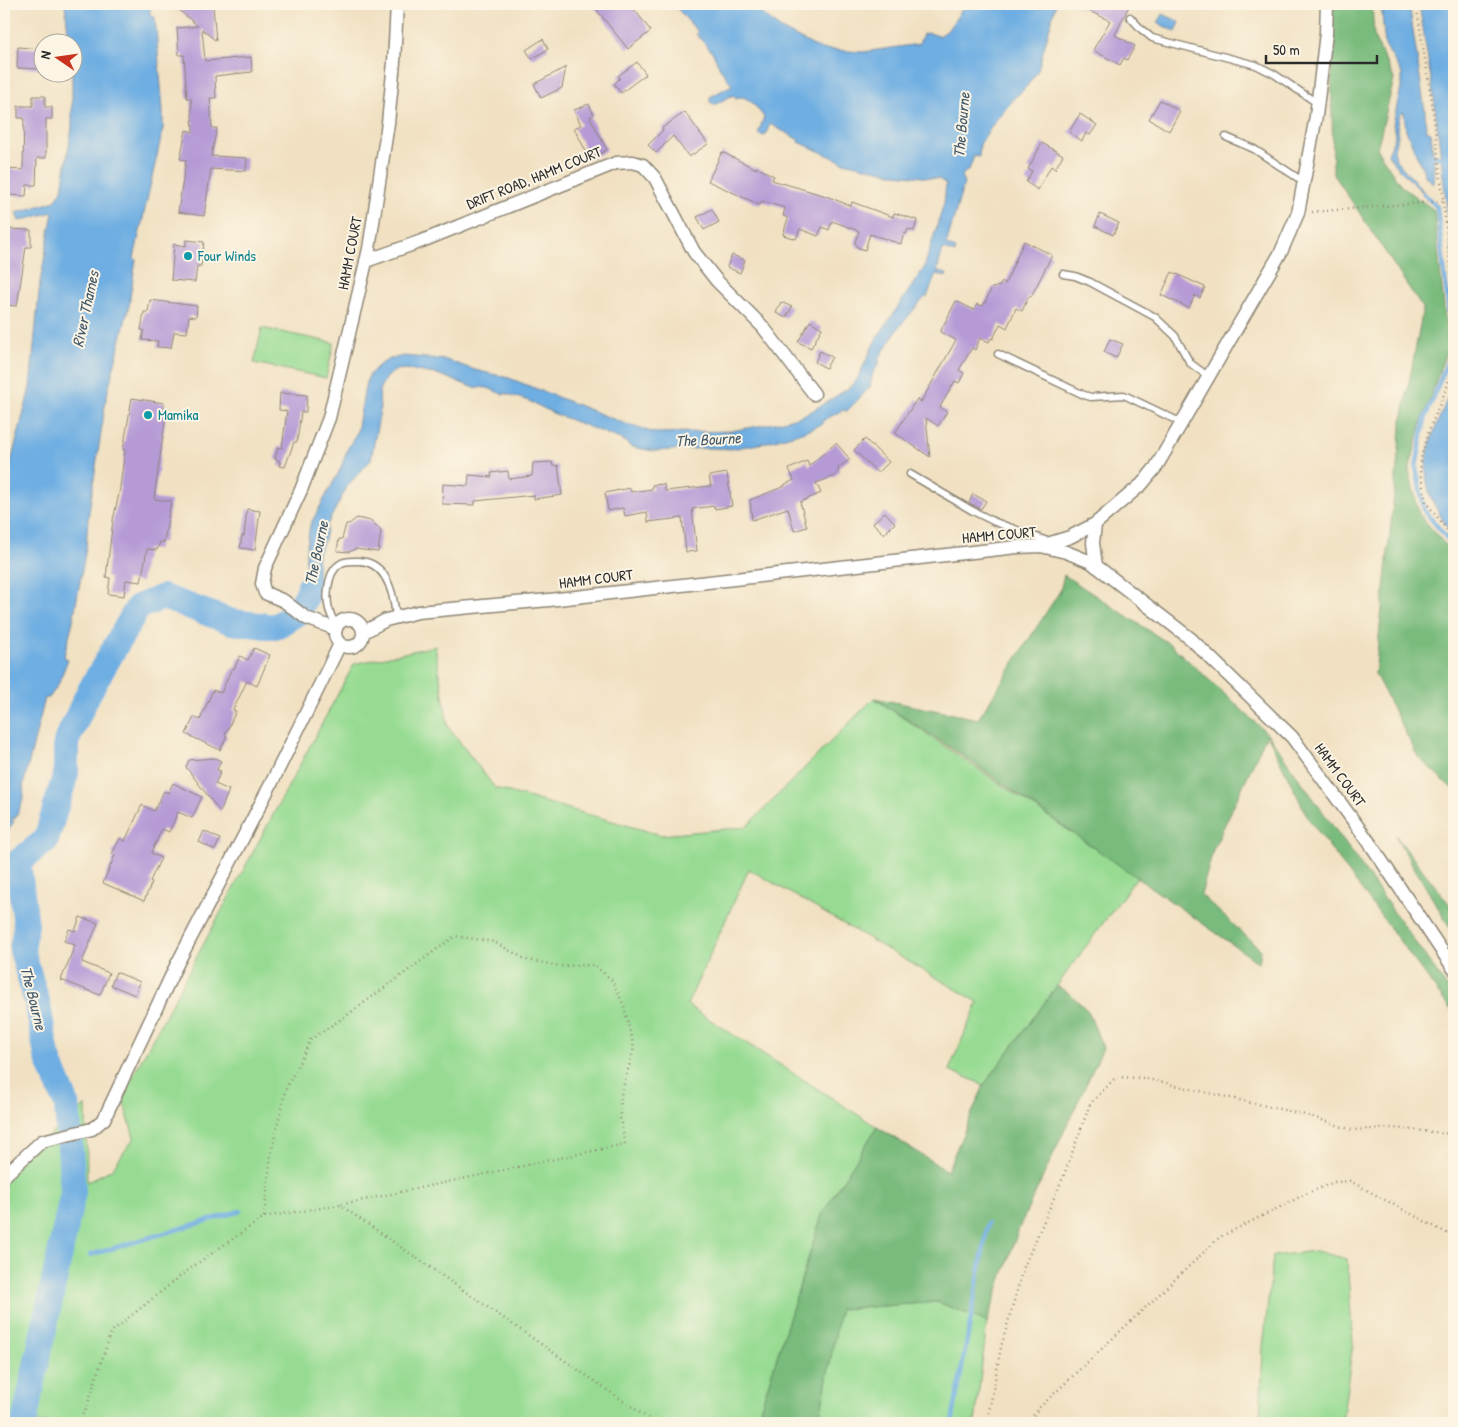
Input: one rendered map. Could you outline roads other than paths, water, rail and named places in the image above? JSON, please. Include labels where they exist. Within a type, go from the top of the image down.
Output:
[{"type":"street","name":"HAMM COURT","points":[[337,627],[306,618],[284,601],[265,593],[262,584],[265,568],[301,490],[329,418],[366,261],[388,123],[397,4]]},
{"type":"street","points":[[1047,544],[1070,537],[1095,524],[1142,484],[1156,467],[1281,252],[1298,213],[1305,182],[1318,103],[1326,33],[1327,4]]},
{"type":"street","name":"DRIFT ROAD, HAMM COURT","points":[[366,261],[422,241],[616,163],[633,162],[642,165],[655,178],[694,252],[717,281],[762,327],[814,394]]},
{"type":"street","points":[[1095,524],[1093,543],[1096,566]]},
{"type":"street","name":"HAMM COURT","points":[[364,632],[386,620],[418,612],[549,600],[1047,544],[1096,566],[1191,639],[1292,737],[1369,842],[1454,969]]},
{"type":"street","points":[[346,619],[356,620],[364,632],[356,646],[345,647],[340,644],[335,635],[337,627],[346,619]]},
{"type":"street","points":[[4,1176],[42,1141],[92,1129],[104,1119],[176,966],[268,791],[340,644]]},
{"type":"lane","points":[[1130,17],[1141,29],[1158,41],[1222,55],[1256,65],[1281,78],[1318,103]]},
{"type":"lane","points":[[1226,137],[1254,149],[1305,182]]},
{"type":"lane","points":[[1063,274],[1090,282],[1155,318],[1175,336],[1190,363],[1209,377]]},
{"type":"lane","points":[[998,354],[1084,395],[1091,397],[1124,395],[1182,423]]},
{"type":"lane","points":[[910,474],[972,511],[1047,544]]},
{"type":"lane","points":[[337,627],[330,615],[328,601],[330,578],[336,567],[341,563],[349,561],[366,561],[379,569],[391,589],[396,618]]},
{"type":"water","name":"River Thames","points":[[65,4],[153,4],[150,7],[150,15],[155,17],[163,129],[134,258],[136,260],[130,302],[106,399],[88,519],[86,548],[73,621],[64,657],[68,659],[58,685],[49,698],[45,698],[23,786],[24,798],[15,819],[12,818],[11,820],[14,821],[4,838],[4,489],[30,388],[40,282],[53,212],[19,221],[16,213],[55,201],[62,190],[72,127],[72,82],[82,82],[82,32],[68,32]]},
{"type":"water","points":[[673,4],[750,4],[781,29],[820,49],[863,52],[919,44],[923,34],[929,33],[939,36],[947,31],[966,4],[1056,4],[1038,70],[1027,86],[1011,101],[993,124],[980,144],[979,157],[974,156],[969,170],[961,177],[964,183],[946,245],[956,249],[955,253],[943,249],[937,271],[947,274],[946,277],[936,274],[927,297],[899,327],[879,358],[879,365],[873,372],[870,387],[847,411],[843,410],[822,421],[823,424],[764,443],[731,449],[710,448],[654,451],[631,447],[623,440],[555,414],[529,401],[504,393],[504,395],[488,388],[472,387],[440,375],[406,369],[396,370],[386,377],[379,390],[380,410],[371,460],[348,485],[327,525],[324,541],[318,553],[317,577],[314,589],[309,606],[302,614],[293,607],[299,599],[305,579],[306,551],[310,525],[340,470],[348,448],[357,432],[366,382],[370,374],[379,365],[390,359],[404,356],[446,360],[475,370],[509,378],[626,424],[655,433],[731,431],[801,416],[849,388],[858,378],[875,341],[924,268],[944,203],[946,184],[939,179],[896,174],[843,162],[799,142],[799,140],[770,124],[765,136],[758,134],[764,117],[752,103],[744,98],[736,98],[733,95],[714,105],[710,102],[710,97],[732,85],[720,68],[713,53],[696,34],[698,32]]},
{"type":"water","points":[[1381,4],[1408,4],[1410,10],[1426,130],[1431,132],[1434,166],[1433,183],[1426,177],[1406,130],[1404,112],[1400,114],[1397,128],[1398,136],[1394,148],[1396,160],[1424,194],[1395,165],[1388,154],[1395,136],[1393,124],[1402,83],[1402,74],[1385,45]]},
{"type":"water","points":[[1419,4],[1454,4],[1454,270],[1434,98]]},
{"type":"water","points":[[1163,14],[1180,22],[1176,32],[1158,23]]},
{"type":"water","points":[[1454,380],[1454,535],[1444,522],[1430,495],[1427,462],[1435,430]]},
{"type":"waterway","points":[[1428,156],[1454,156]]},
{"type":"waterway","points":[[1424,194],[1437,207],[1453,347],[1425,419],[1416,467],[1424,510],[1454,547]]},
{"type":"waterway","name":"The Bourne","points":[[24,1423],[73,1192],[67,1105],[47,1056],[38,1006],[22,950],[26,925],[18,862],[46,840],[66,773],[66,742],[88,694],[138,607],[163,597],[232,622],[275,627],[297,613],[309,591],[310,585]]},
{"type":"waterway","points":[[90,1255],[240,1211]]},
{"type":"waterway","points":[[952,1423],[988,1223]]},
{"type":"place","name":"Four Winds","points":[[188,256]]},
{"type":"place","name":"Mamika","points":[[148,415]]}]
